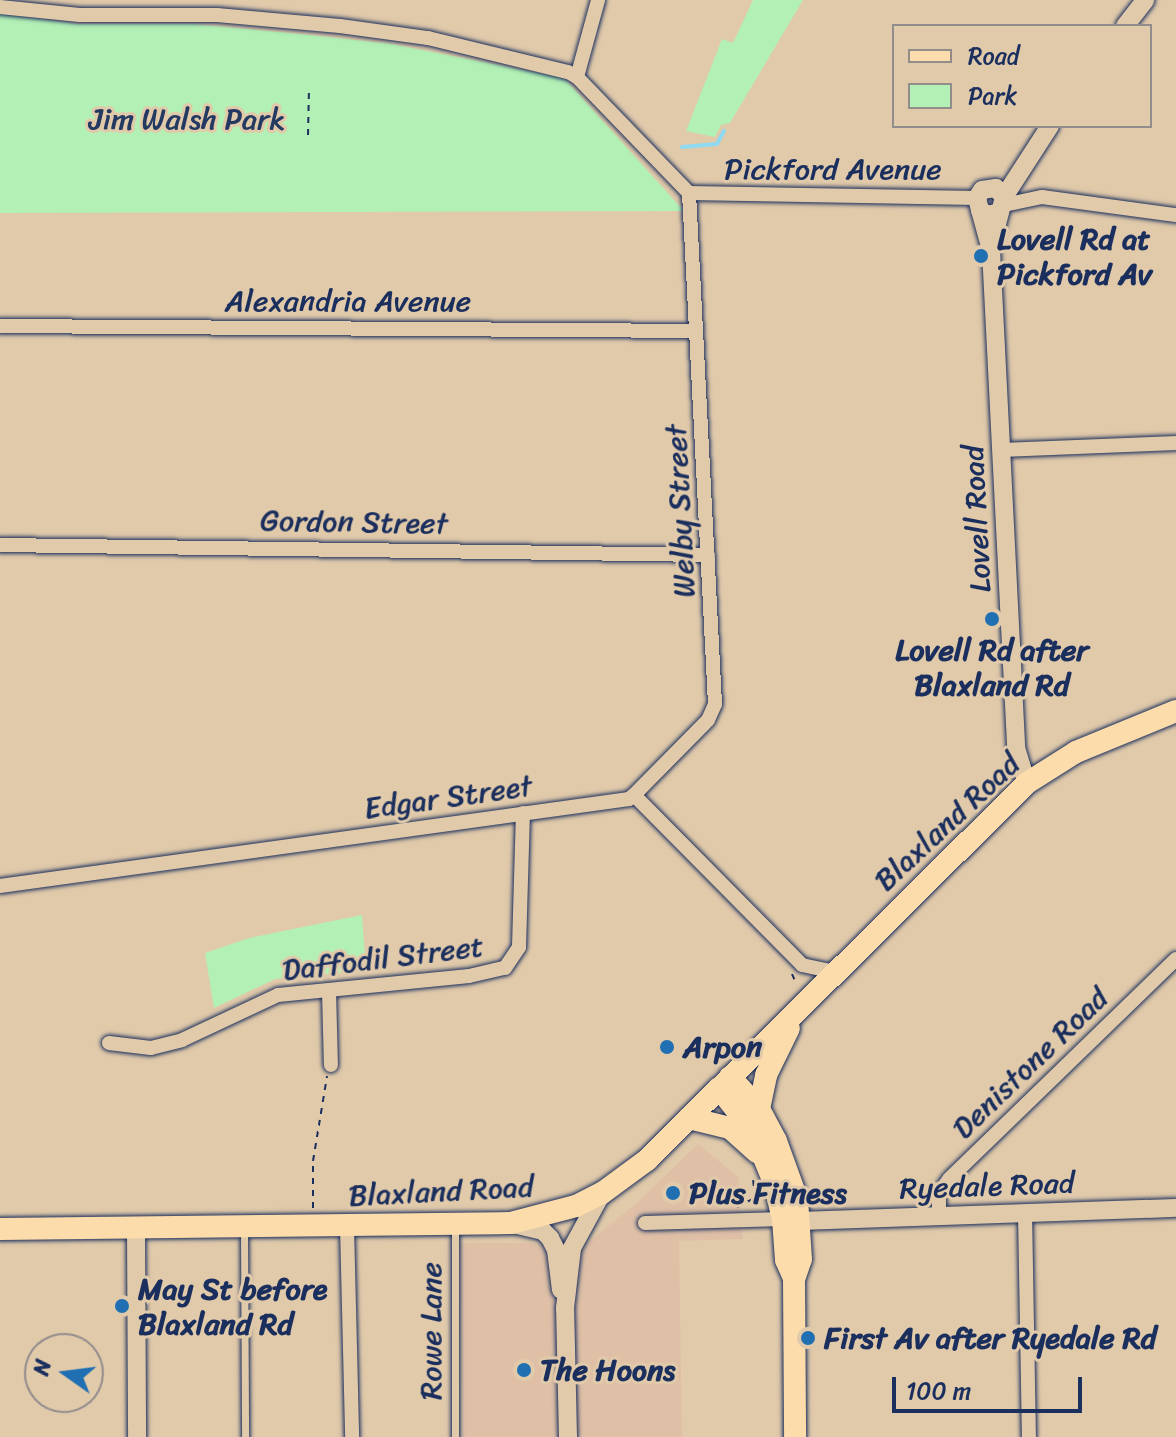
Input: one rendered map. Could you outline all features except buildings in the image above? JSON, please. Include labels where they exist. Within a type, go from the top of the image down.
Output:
[{"type":"main road","name":"Blaxland Road","points":[[0,1229],[455,1225],[511,1223],[555,1214],[602,1193],[647,1160],[1027,783],[1076,752],[1176,711]]},
{"type":"main road","points":[[759,1109],[766,1075],[802,1004]]},
{"type":"main road","points":[[724,1083],[759,1109],[786,1164],[792,1220],[786,1260],[794,1279],[795,1437]]},
{"type":"main road","points":[[724,1083],[747,1122],[758,1169]]},
{"type":"main road","points":[[689,1118],[730,1128],[792,1220]]},
{"type":"street","points":[[577,77],[598,0]]},
{"type":"street","points":[[1127,24],[1145,0]]},
{"type":"street","points":[[0,7],[80,15],[217,15],[340,26],[428,38],[577,77],[689,193]]},
{"type":"street","points":[[1049,128],[1026,163],[1000,200],[988,215],[978,204],[982,190],[1000,200],[1042,197],[1176,215]]},
{"type":"street","points":[[1026,163],[1025,185],[1042,197]]},
{"type":"street","name":"Pickford Avenue","points":[[689,193],[978,204]]},
{"type":"street","name":"Welby Street","points":[[634,795],[713,712],[689,193]]},
{"type":"street","name":"Lovell Road","points":[[991,250],[1000,200]]},
{"type":"street","name":"Lovell Road","points":[[978,204],[991,250],[1016,748],[1027,783]]},
{"type":"street","name":"Alexandria Avenue","points":[[0,326],[696,331]]},
{"type":"street","points":[[1002,450],[1176,443]]},
{"type":"street","name":"Gordon Street","points":[[0,545],[708,555]]},
{"type":"street","points":[[634,795],[802,965],[834,972]]},
{"type":"street","name":"Edgar Street","points":[[0,886],[629,799],[634,795]]},
{"type":"street","name":"Daffodil Street","points":[[109,1043],[151,1048],[182,1040],[278,995],[488,974],[505,968],[519,947],[523,813]]},
{"type":"street","name":"Denistone Road","points":[[939,1215],[939,1193],[949,1179],[1176,959]]},
{"type":"street","points":[[329,991],[331,1065]]},
{"type":"street","points":[[565,1308],[572,1248],[602,1193]]},
{"type":"street","name":"Ryedale Road","points":[[645,1223],[1176,1208]]},
{"type":"street","points":[[1025,1212],[1029,1437]]},
{"type":"street","points":[[511,1223],[543,1231],[556,1250],[565,1308],[568,1437]]},
{"type":"street","points":[[347,1226],[352,1437]]},
{"type":"street","points":[[136,1228],[137,1437]]},
{"type":"lane","name":"Rowe Lane","points":[[455,1225],[455,1437]]},
{"type":"lane","points":[[244,1227],[245,1437]]},
{"type":"path","points":[[308,135],[309,88]]},
{"type":"path","points":[[313,1210],[313,1161],[323,1087],[331,1065]]},
{"type":"path","points":[[738,1221],[737,1204],[748,1204],[757,1195],[758,1169]]},
{"type":"shaded area","points":[[698,1144],[738,1177],[743,1239],[679,1241],[682,1437],[463,1437],[460,1243],[531,1243],[556,1250],[589,1242],[639,1201]]},
{"type":"green space","points":[[753,0],[803,0],[730,123],[721,125],[715,137],[686,131],[722,39],[733,43]]},
{"type":"green space","name":"Jim Walsh Park","points":[[0,14],[78,24],[193,24],[392,44],[564,78],[684,211],[0,213]]},
{"type":"green space","points":[[362,915],[366,970],[275,979],[214,1008],[205,953],[249,938]]},
{"type":"waterway","points":[[682,147],[717,144],[724,131]]},
{"type":"place","name":"Lovell Rd at Pickford Av","points":[[981,256]]},
{"type":"place","name":"Lovell Rd after Blaxland Rd","points":[[992,619]]},
{"type":"place","name":"Arpon","points":[[667,1047]]},
{"type":"place","name":"Plus Fitness","points":[[673,1193]]},
{"type":"place","name":"May St before Blaxland Rd","points":[[122,1306]]},
{"type":"place","name":"First Av after Ryedale Rd","points":[[808,1338]]},
{"type":"place","name":"The Hoons","points":[[524,1370]]}]
